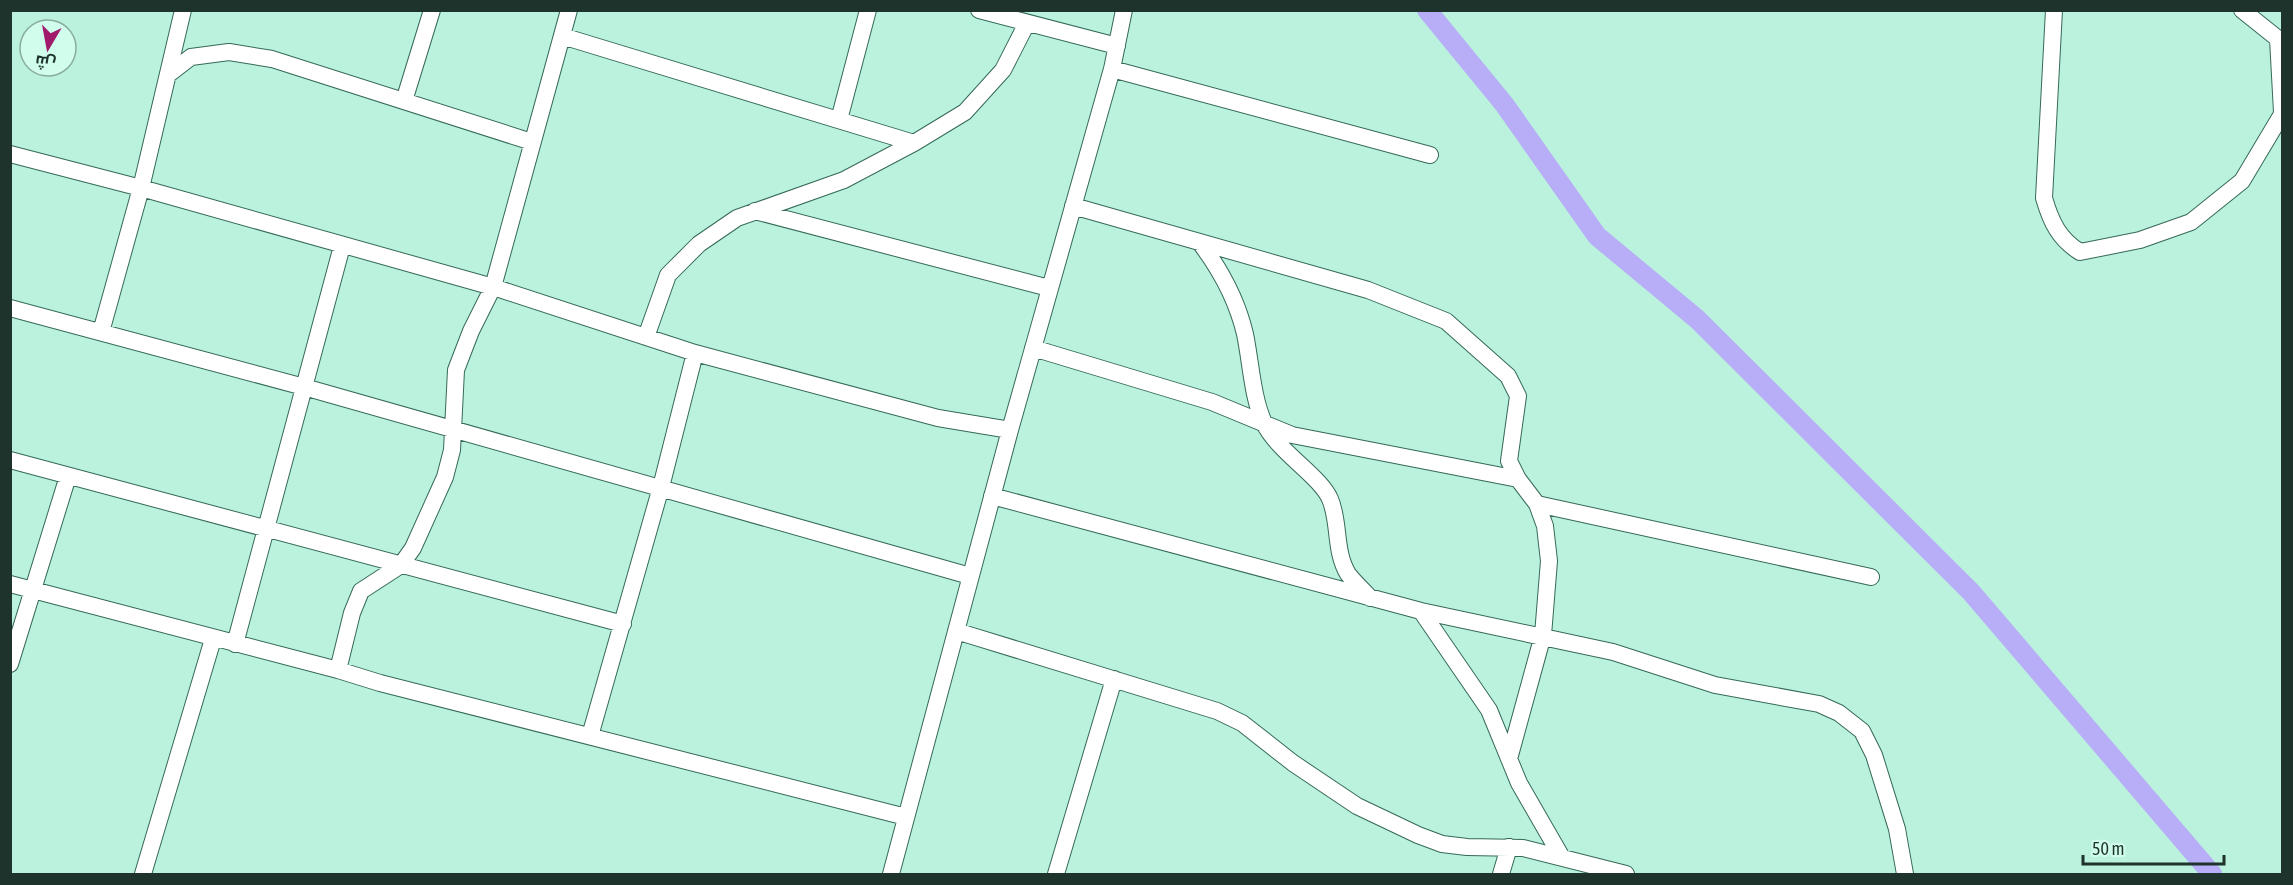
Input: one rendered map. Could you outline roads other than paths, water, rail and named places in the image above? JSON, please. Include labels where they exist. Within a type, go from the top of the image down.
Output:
[{"type":"street","points":[[101,333],[141,188],[183,10]]},
{"type":"street","points":[[404,101],[432,10]]},
{"type":"street","points":[[338,670],[352,613],[361,591],[401,565],[413,548],[435,502],[452,450],[456,370],[471,331],[493,287],[569,10]]},
{"type":"street","points":[[839,120],[868,10]]},
{"type":"street","points":[[979,10],[1117,46]]},
{"type":"street","points":[[891,874],[1010,430],[1112,69],[1124,10]]},
{"type":"street","points":[[2054,10],[2044,198],[2050,220],[2065,243],[2080,252],[2140,240],[2190,222],[2242,181],[2283,113],[2280,41],[2242,10]]},
{"type":"street","points":[[646,337],[668,275],[699,244],[737,218],[844,180],[914,143],[965,112],[1003,70],[1027,23]]},
{"type":"street","points":[[562,36],[914,143]]},
{"type":"street","points":[[169,74],[191,57],[229,52],[272,59],[532,142]]},
{"type":"street","points":[[1112,69],[1430,155]]},
{"type":"street","points":[[10,154],[141,188],[493,287],[695,353],[938,418],[1010,430]]},
{"type":"street","points":[[1072,206],[1368,290],[1446,321],[1508,376],[1518,396],[1509,461],[1518,479],[1537,504],[1545,526],[1549,561],[1543,635],[1509,759]]},
{"type":"street","points":[[755,212],[1049,288]]},
{"type":"street","points":[[1202,244],[1222,271],[1234,299],[1265,423],[1286,452],[1329,497],[1344,564],[1348,573],[1370,598]]},
{"type":"street","points":[[235,644],[342,246]]},
{"type":"street","points":[[10,308],[304,387],[970,576]]},
{"type":"street","points":[[1033,348],[1212,402],[1292,435],[1327,444],[1518,479]]},
{"type":"street","points":[[591,736],[661,487],[695,353]]},
{"type":"street","points":[[10,460],[623,624]]},
{"type":"street","points":[[10,664],[68,476]]},
{"type":"street","points":[[992,496],[1421,611],[1543,635],[1613,652],[1715,685],[1819,704],[1839,713],[1862,731],[1874,755],[1897,829],[1905,874]]},
{"type":"street","points":[[1537,504],[1871,577]]},
{"type":"street","points":[[10,584],[380,683],[906,817]]},
{"type":"street","points":[[1421,611],[1489,710],[1524,792],[1561,856]]},
{"type":"street","points":[[956,631],[1217,711],[1242,723],[1293,763],[1357,807],[1389,823],[1442,843],[1467,847],[1509,847],[1561,856],[1589,869],[1626,874]]},
{"type":"street","points":[[143,874],[213,639]]},
{"type":"street","points":[[1056,874],[1114,679]]},
{"type":"street","points":[[1501,874],[1509,847]]},
{"type":"waterway","points":[[1427,10],[1504,104],[1597,236],[1697,319],[1971,592],[2212,874]]}]
